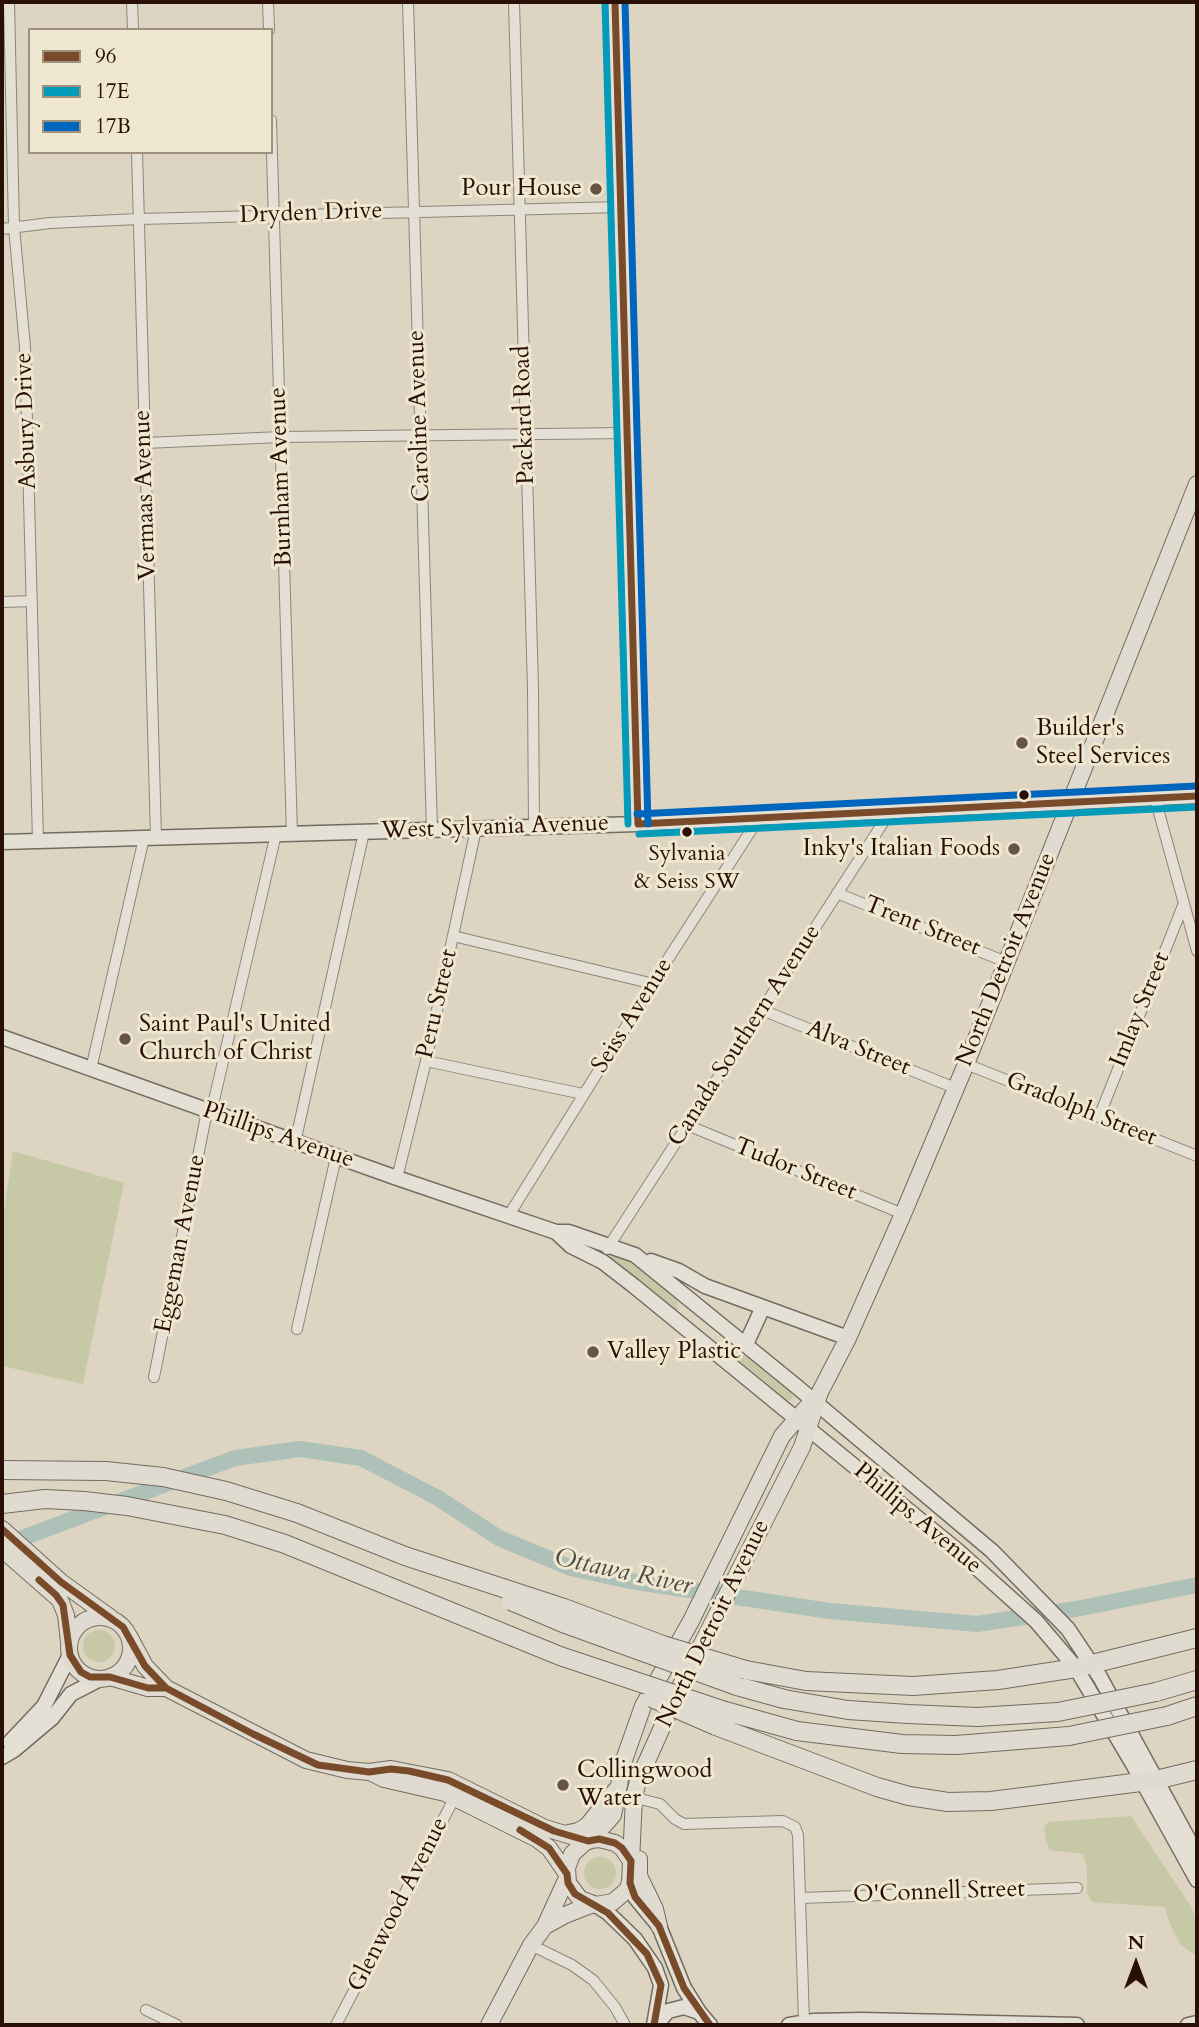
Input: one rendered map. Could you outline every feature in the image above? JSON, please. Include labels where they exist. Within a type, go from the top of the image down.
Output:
[{"type":"highway","points":[[2,1470],[106,1471],[163,1477],[226,1491],[297,1513],[563,1623],[737,1686],[783,1699],[848,1710],[978,1717],[1058,1712],[1156,1692],[1197,1680]]},
{"type":"highway","points":[[2,1504],[45,1499],[139,1508],[225,1525],[285,1544],[720,1719],[877,1787],[909,1796],[948,1802],[991,1801],[1149,1781],[1197,1770]]},
{"type":"highway","points":[[405,1556],[564,1608],[663,1645],[746,1670],[806,1681],[913,1686],[1089,1670],[1197,1638]]},
{"type":"highway","points":[[720,1719],[902,1744],[956,1745],[1069,1736],[1167,1716],[1197,1706]]},
{"type":"main road","points":[[615,2],[638,824]]},
{"type":"main road","name":"North Detroit Avenue","points":[[631,1861],[634,1797],[638,1781],[681,1685],[802,1447],[802,1424],[848,1338],[903,1214],[966,1064],[1197,484]]},
{"type":"main road","name":"West Sylvania Avenue","points":[[2,842],[638,824],[1197,796]]},
{"type":"main road","name":"Phillips Avenue","points":[[2,1037],[397,1178],[556,1232],[569,1232],[610,1245],[679,1271],[705,1286],[848,1338]]},
{"type":"main road","name":"Phillips Avenue","points":[[556,1232],[571,1246],[615,1270],[958,1551],[1056,1644],[1089,1670]]},
{"type":"main road","name":"Phillips Avenue","points":[[635,1255],[816,1399],[992,1551],[1030,1588],[1077,1641],[1089,1670],[1149,1781],[1197,1880]]},
{"type":"main road","points":[[677,1321],[693,1302]]},
{"type":"main road","points":[[719,1355],[740,1340],[763,1307]]},
{"type":"main road","name":"North Detroit Avenue","points":[[589,1841],[613,1815],[617,1788],[643,1706],[691,1621],[782,1436],[802,1424]]},
{"type":"main road","points":[[2,1529],[24,1560],[60,1600],[66,1615],[69,1650],[80,1672],[148,1688],[166,1688]]},
{"type":"main road","points":[[2,1549],[24,1560],[115,1621],[129,1636],[145,1666],[166,1688],[306,1760],[334,1768],[369,1772],[391,1769],[409,1771],[545,1828],[589,1841],[607,1840],[622,1848],[631,1861],[630,1884],[627,1890],[613,1902],[594,1904],[545,1926]]},
{"type":"main road","points":[[2,1751],[44,1706],[55,1689],[78,1626],[96,1617],[115,1621]]},
{"type":"main road","points":[[2,1757],[52,1718],[71,1694],[119,1672],[130,1656],[129,1636]]},
{"type":"main road","points":[[1089,1670],[1149,1781],[1197,1855]]},
{"type":"main road","points":[[647,1762],[639,1876],[655,1909],[659,1926],[684,1988],[705,2019]]},
{"type":"main road","points":[[564,1834],[587,1826],[617,1788]]},
{"type":"main road","points":[[458,1791],[543,1843],[553,1852],[575,1894],[608,1913],[635,1939],[655,1968],[661,1985],[655,2025]]},
{"type":"main road","points":[[489,2025],[531,1945],[545,1926],[567,1876],[572,1853],[589,1841]]},
{"type":"main road","points":[[630,1884],[635,1896],[659,1926]]},
{"type":"main road","points":[[655,2025],[662,2016],[676,2008],[692,2009],[705,2019],[721,2025]]},
{"type":"main road","points":[[789,2025],[862,2020],[1077,2025]]},
{"type":"main road","points":[[1188,2025],[1197,2023]]},
{"type":"street","name":"Asbury Drive","points":[[9,2],[14,227],[25,347],[38,841]]},
{"type":"street","points":[[132,2],[133,28]]},
{"type":"street","points":[[268,2],[268,28]]},
{"type":"street","name":"Caroline Avenue","points":[[408,2],[432,830]]},
{"type":"street","name":"Packard Road","points":[[514,2],[533,689],[534,827]]},
{"type":"street","name":"Vermaas Avenue","points":[[91,1069],[150,838],[145,443],[137,154]]},
{"type":"street","name":"Burnham Avenue","points":[[272,154],[292,834]]},
{"type":"street","name":"Dryden Drive","points":[[2,229],[139,219],[621,207]]},
{"type":"street","points":[[145,443],[421,435],[435,437],[627,433]]},
{"type":"street","points":[[2,602],[32,601]]},
{"type":"street","points":[[1156,798],[1197,951]]},
{"type":"street","name":"Canada Southern Avenue","points":[[600,1261],[890,812]]},
{"type":"street","name":"Seiss Avenue","points":[[509,1215],[759,818]]},
{"type":"street","name":"Peru Street","points":[[397,1178],[426,1061],[476,829]]},
{"type":"street","points":[[295,1143],[364,832]]},
{"type":"street","points":[[209,1112],[276,834]]},
{"type":"street","name":"Trent Street","points":[[837,893],[1006,962]]},
{"type":"street","name":"Imlay Street","points":[[1099,1117],[1184,902]]},
{"type":"street","points":[[453,936],[653,984]]},
{"type":"street","name":"Alva Street","points":[[762,1010],[955,1088]]},
{"type":"street","points":[[426,1061],[583,1094]]},
{"type":"street","name":"Gradolph Street","points":[[966,1064],[1197,1157]]},
{"type":"street","name":"Eggeman Avenue","points":[[154,1377],[209,1112]]},
{"type":"street","name":"Tudor Street","points":[[687,1125],[903,1214]]},
{"type":"street","points":[[297,1329],[336,1157]]},
{"type":"street","name":"Glenwood Avenue","points":[[336,2025],[458,1791]]},
{"type":"street","points":[[644,1800],[660,1804],[684,1824],[783,1821],[795,1827],[798,1835],[804,2022]]},
{"type":"street","name":"O'Connell Street","points":[[800,1898],[1077,1888]]},
{"type":"street","points":[[531,1945],[572,1965],[593,1980],[615,2007],[625,2025]]},
{"type":"street","points":[[146,2010],[177,2025]]},
{"type":"green space","points":[[13,1151],[124,1183],[83,1384],[2,1366],[2,1225]]},
{"type":"green space","points":[[611,1253],[630,1260],[663,1282],[676,1297],[679,1313],[612,1261]]},
{"type":"green space","points":[[732,1350],[736,1350],[779,1379],[791,1392],[793,1399],[787,1400],[732,1354]]},
{"type":"green space","points":[[99,1630],[110,1635],[115,1646],[110,1657],[99,1662],[88,1657],[83,1646],[88,1635]]},
{"type":"green space","points":[[1131,1816],[1192,1908],[1197,1922],[1197,1957],[1180,1944],[1165,1907],[1092,1902],[1087,1893],[1087,1867],[1083,1854],[1050,1850],[1046,1840],[1044,1828],[1048,1822]]},
{"type":"green space","points":[[600,1857],[611,1862],[616,1873],[611,1884],[600,1889],[589,1884],[584,1873],[589,1862]]},
{"type":"waterway","name":"Ottawa River","points":[[4,1545],[235,1458],[300,1449],[361,1458],[438,1498],[499,1538],[571,1568],[630,1581],[830,1611],[977,1624],[1076,1609],[1197,1585]]},
{"type":"transit line","name":"17E","points":[[605,2],[628,824]]},
{"type":"transit line","name":"96","points":[[615,2],[638,824],[1197,796]]},
{"type":"transit line","name":"17B","points":[[625,2],[648,824]]},
{"type":"transit line","name":"17B","points":[[637,814],[1196,786]]},
{"type":"transit line","name":"17E","points":[[639,834],[1197,807]]},
{"type":"transit line","name":"96","points":[[2,1529],[61,1582],[123,1627],[145,1666],[166,1688],[253,1734],[318,1765],[369,1772],[391,1769],[409,1771],[448,1780],[554,1831],[588,1841],[599,1839],[615,1843],[631,1861],[630,1883],[635,1897],[659,1926],[684,1988],[710,2025]]},
{"type":"transit line","name":"96","points":[[39,1580],[63,1605],[70,1655],[81,1672],[90,1677],[110,1677],[148,1688],[166,1688]]},
{"type":"transit line","name":"96","points":[[520,1830],[549,1848],[567,1874],[568,1883],[575,1894],[608,1913],[647,1954],[661,1985],[654,2025]]},
{"type":"place","name":"Pour House","points":[[596,189]]},
{"type":"place","name":"Builder's Steel Services","points":[[1022,743]]},
{"type":"place","name":"Sylvania & Seiss SW","points":[[687,832]]},
{"type":"place","name":"Inky's Italian Foods","points":[[1014,849]]},
{"type":"place","name":"Saint Paul's United Church of Christ","points":[[125,1039]]},
{"type":"place","name":"Valley Plastic","points":[[593,1352]]},
{"type":"place","name":"Collingwood Water","points":[[563,1785]]}]
